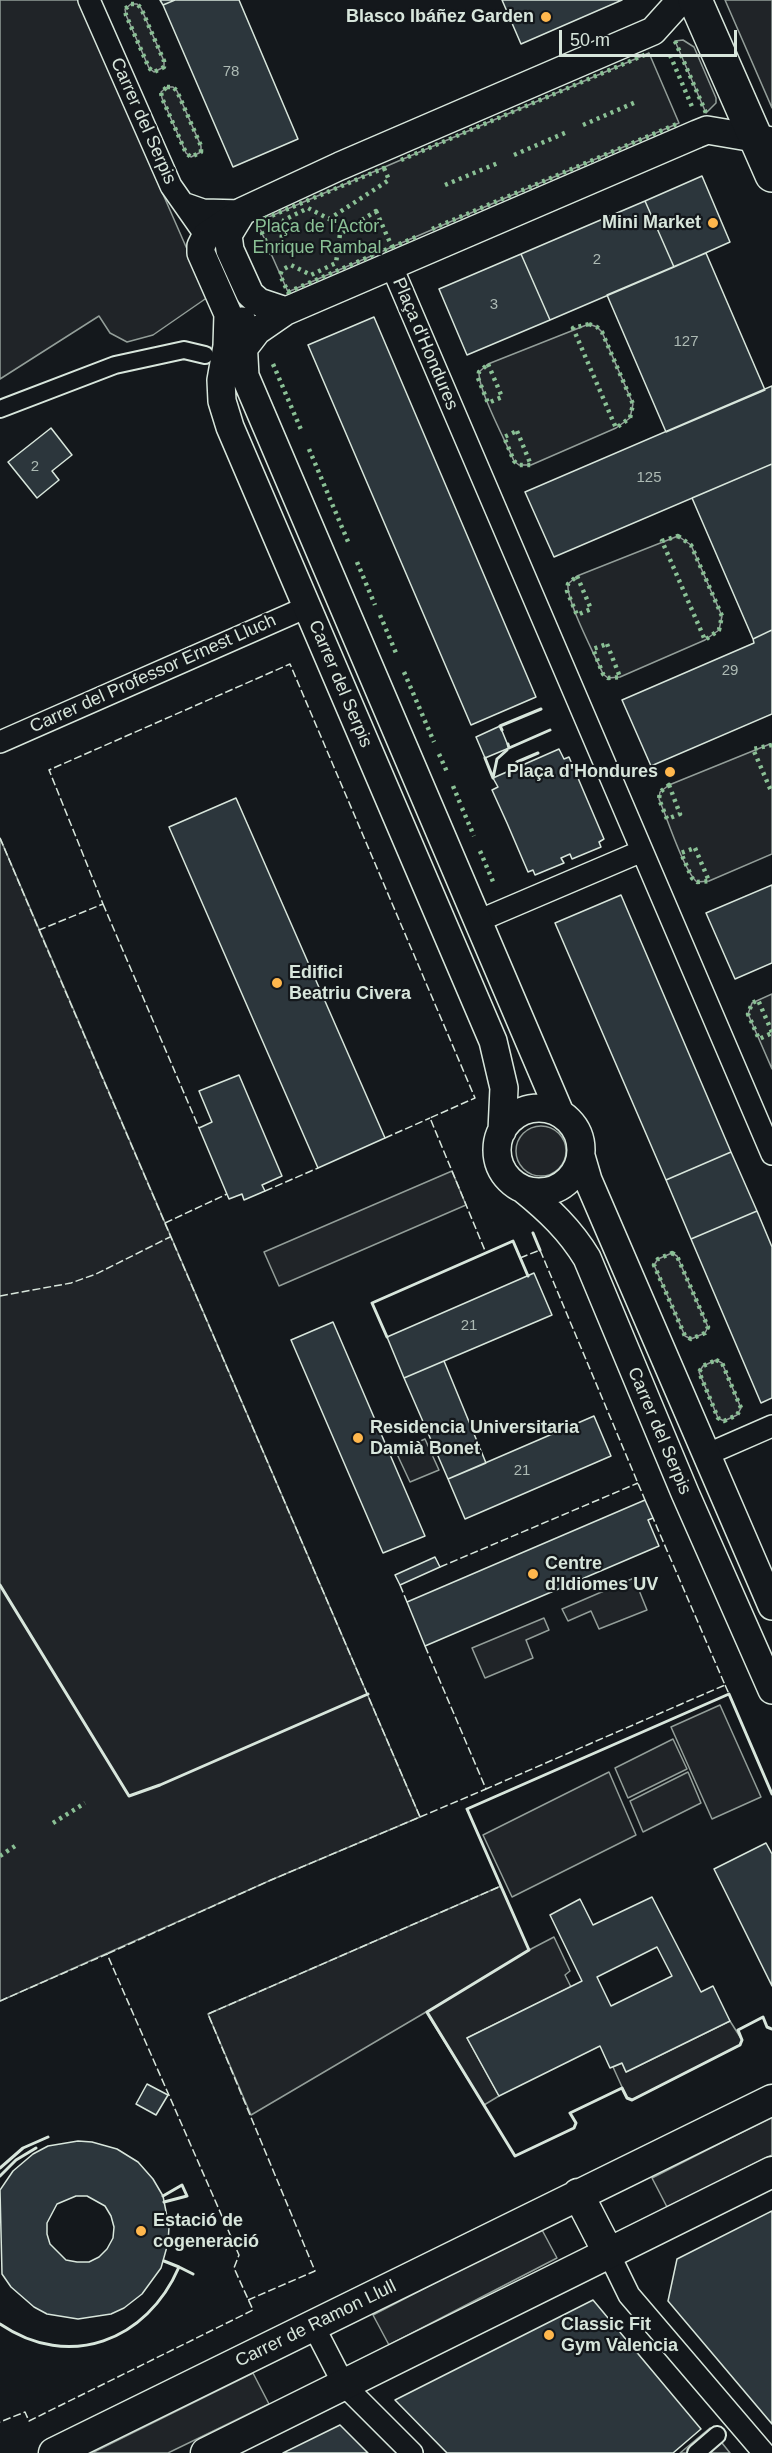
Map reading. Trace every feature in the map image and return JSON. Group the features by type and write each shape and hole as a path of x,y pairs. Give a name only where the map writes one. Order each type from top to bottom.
{"main road":[{"path":"695,0 764,140 772,175"},
{"name":"Carrer de Ramon Llull","path":"54,2453 772,2100"},
{"path":"206,2453 772,2172"},
{"path":"578,2194 608,2252"}],"street":[{"name":"Carrer del Serpis","path":"89,0 171,186 206,236 228,276 241,308 245,376 560,1113"},
{"path":"206,236 243,211 349,162 653,31 681,0"},
{"path":"244,348 257,331 286,311 707,130 764,140"},
{"path":"183,203 203,210 243,211"},
{"path":"243,211 228,235 230,250 250,294 259,302 286,311"},
{"name":"Carrer del Serpis","path":"206,236 201,246 201,253 225,306 229,326 220,380 222,401 230,427 493,1041 504,1088 502,1131"},
{"name":"Plaça d'Hondures","path":"392,267 772,1154"},
{"path":"0,409 115,365 184,350 205,355"},
{"name":"Carrer del Professor Ernest Lluch","path":"0,742 307,607"},
{"path":"478,921 642,851"},
{"path":"547,1109 560,1113 577,1131 581,1144 581,1156 577,1169 561,1187 538,1192 523,1190 511,1181 498,1158 498,1144 502,1131 510,1120 527,1110 547,1109"},
{"name":"Carrer del Serpis","path":"581,1156 588,1180 772,1606"},
{"name":"Carrer del Serpis","path":"523,1190 563,1223 587,1258 685,1493 772,1690"},
{"path":"708,1454 772,1426"},
{"path":"608,2252 629,2295 764,2453"},
{"path":"313,2325 344,2385 412,2453"},
{"path":"696,2453 717,2435"}],"green space":[{"path":"0,0 78,0 208,297 153,335 127,342 110,333 99,316 0,379"},
{"path":"725,0 772,0 772,108"},
{"path":"131,4 137,4 141,8 164,61 164,67 154,72 149,68 126,15 125,9"},
{"path":"683,40 694,47 716,98 716,103 706,113 675,41"},
{"name":"Plaça de l'Actor Enrique Rambal","path":"649,53 679,123 288,292 257,222"},
{"path":"167,87 173,87 177,91 201,146 201,152 191,157 186,153 162,98 161,92"},
{"path":"589,324 602,332 633,404 630,418 616,428 531,465 519,465 514,461 493,416 483,391 479,372 488,364"},
{"path":"678,536 691,545 722,616 719,630 705,640 620,677 608,678 603,674 582,628 572,603 568,584 577,576"},
{"path":"772,745 772,854 709,881 697,882 676,844 659,799 660,792 669,785"},
{"path":"0,838 420,1817 271,1880 0,2001"},
{"path":"772,994 772,1069 748,1014 752,1003"},
{"path":"541,1126 559,1133 566,1151 559,1169 541,1176 523,1169 516,1151 523,1133"},
{"path":"452,1171 466,1205 279,1286 264,1252"},
{"path":"672,1253 677,1256 708,1327 705,1333 691,1339 685,1336 654,1265 658,1259"},
{"path":"716,1360 722,1363 741,1408 737,1415 724,1421 718,1418 699,1372 703,1366"},
{"path":"425,1439 439,1470 410,1482 396,1452"},
{"path":"634,1578 647,1610 599,1629 591,1611 568,1621 562,1609"},
{"path":"544,1618 549,1630 526,1640 533,1658 485,1678 472,1648"},
{"path":"720,1705 761,1797 712,1819 671,1727"},
{"path":"673,1739 687,1769 628,1798 615,1768"},
{"path":"609,1772 636,1835 512,1897 483,1835"},
{"path":"688,1772 701,1803 643,1832 630,1801"},
{"path":"501,1886 529,1950 554,1937 570,1971 565,1975 571,1987 467,2038 499,2096 484,2105 426,2012 251,2115 208,2014"},
{"path":"730,2021 742,2040 740,2045 632,2100 627,2098 613,2067 622,2063 626,2072"},
{"path":"772,2117 772,2155 667,2207 652,2178"},
{"path":"541,2228 557,2258 389,2345 373,2315"},
{"path":"253,2373 269,2404 168,2453 92,2453"},
{"path":"710,2428 730,2453 680,2453"}],"building":[{"path":"160,0 175,0 163,5"},
{"path":"175,0 239,0 298,139 233,167 163,5"},
{"name":"Blasco Ibáñez Garden","path":"502,0 622,0 521,44"},
{"path":"702,176 730,242 674,267 645,201"},
{"path":"645,201 674,267 550,320 521,254"},
{"path":"706,253 765,390 666,432 607,295"},
{"path":"521,254 550,320 467,355 439,289"},
{"path":"374,317 536,697 471,725 308,345"},
{"path":"772,386 772,464 554,557 525,492"},
{"path":"51,428 72,455 52,471 59,480 37,498 8,462"},
{"path":"772,464 772,630 753,639 692,498"},
{"path":"772,630 772,714 651,766 622,700 754,643 753,639"},
{"path":"500,726 509,748 485,758 476,737"},
{"path":"559,749 564,759 569,757 604,839 599,842 601,847 572,859 570,854 561,858 564,863 535,875 533,870 528,872 492,790 498,787 493,778"},
{"name":"Edifici Beatriu Civera","path":"236,798 385,1138 318,1168 169,827"},
{"path":"772,885 772,963 735,979 706,913"},
{"path":"621,895 731,1152 666,1180 555,923"},
{"path":"239,1075 282,1176 262,1185 265,1191 244,1200 242,1194 229,1199 199,1128 212,1122 199,1091"},
{"path":"731,1152 757,1211 691,1239 666,1180"},
{"path":"757,1211 772,1247 772,1398 761,1403 691,1239"},
{"name":"Residencia Universitaria Damià Bonet","path":"534,1273 552,1315 404,1378 387,1337"},
{"name":"Residencia Universitaria Damià Bonet","path":"333,1322 425,1536 383,1553 291,1340"},
{"path":"444,1361 486,1463 448,1479 404,1378"},
{"name":"Residencia Universitaria Damià Bonet","path":"594,1416 611,1456 465,1519 448,1479"},
{"name":"Centre d'Idiomes UV","path":"645,1500 653,1518 648,1520 659,1546 425,1646 407,1602"},
{"path":"435,1557 440,1567 400,1585 395,1575"},
{"path":"766,1843 772,1854 772,1986 714,1869"},
{"path":"652,1897 701,1992 713,1986 730,2021 626,2072 622,2063 610,2068 600,2046 499,2096 467,2038 582,1981 550,1915 580,1899 593,1925","holes":["657,1947 672,1976 611,2006 597,1977"]},
{"path":"147,2084 168,2095 156,2115 136,2104"},
{"name":"Estació de cogeneració","path":"78,2141 92,2142 117,2149 138,2162 153,2179 163,2196 169,2227 168,2243 161,2268 142,2294 124,2308 111,2314 78,2319 47,2314 34,2307 11,2287 2,2274 0,2190 13,2171 33,2154 48,2146","holes":["76,2196 87,2196 105,2206 114,2227 113,2238 107,2249 99,2257 89,2262 66,2260 50,2244 47,2223 57,2204"]},
{"path":"772,2211 772,2424 668,2301 677,2259"},
{"path":"593,2300 701,2429 673,2453 447,2453 395,2400"},
{"path":"340,2425 368,2453 283,2453"}],"hedge":[{"path":"131,4 137,4 141,8 164,61 164,67 154,72 149,68 126,15 125,9 131,4"},
{"path":"675,41 706,113"},
{"path":"401,160 649,53"},
{"path":"670,55 693,109"},
{"path":"167,87 173,87 177,91 201,146 201,152 191,157 186,153 162,98 161,92 167,87"},
{"path":"583,125 636,102"},
{"path":"432,229 679,123"},
{"path":"514,155 567,132"},
{"path":"445,185 498,163"},
{"path":"384,168 389,180 329,219 308,208 284,220 280,249 271,253 257,222 384,168"},
{"path":"376,211 392,247 288,292 280,275 282,270 291,265 311,275 336,263 340,234 376,211"},
{"path":"392,247 416,237"},
{"path":"589,324 602,332 633,404 630,418 616,428 573,328 589,324"},
{"path":"273,364 302,432"},
{"path":"488,364 502,397 488,403 478,378 479,372 488,364"},
{"path":"517,431 531,465 519,465 514,461 504,437 517,431"},
{"path":"309,449 349,544"},
{"path":"678,536 691,545 722,616 719,630 705,640 662,541 678,536"},
{"path":"357,562 375,605"},
{"path":"577,576 591,609 577,615 567,591 568,584 577,576"},
{"path":"380,615 396,653"},
{"path":"607,644 620,677 608,678 603,674 593,649 607,644"},
{"path":"404,672 434,742"},
{"path":"772,745 753,749 772,793"},
{"path":"439,754 447,772"},
{"path":"669,785 680,814 667,819 659,799 660,792 669,785"},
{"path":"453,786 460,803"},
{"path":"462,808 474,836"},
{"path":"695,848 709,881 697,882 692,878 681,853 695,848"},
{"path":"480,851 494,884"},
{"path":"772,1032 758,1000 752,1003 748,1014 759,1039 772,1033"},
{"path":"672,1253 677,1256 708,1327 705,1333 691,1339 685,1336 654,1265 658,1259 672,1253"},
{"path":"716,1360 722,1363 741,1408 737,1415 724,1421 718,1418 699,1372 703,1366 716,1360"},
{"path":"53,1823 85,1803"},
{"path":"0,1856 15,1846"}],"fence":[{"path":"0,838 39,930 103,904 49,770 290,664 475,1098 430,1118 486,1253"},
{"path":"103,904 199,1128"},
{"path":"39,930 420,1817 271,1880 107,1954"},
{"path":"385,1138 430,1118"},
{"path":"265,1191 318,1168"},
{"path":"165,1223 227,1194"},
{"path":"0,1296 71,1283 96,1274 170,1237"},
{"path":"520,1258 540,1250 645,1500"},
{"path":"440,1567 638,1483"},
{"path":"425,1646 486,1789 725,1685 653,1518"},
{"path":"400,1585 407,1602"},
{"path":"725,1685 729,1694"},
{"path":"420,1817 486,1789"},
{"path":"248,2300 315,2271 208,2014 501,1886"},
{"path":"0,2001 107,1954 239,2255 234,2268 253,2310 29,2421 25,2412 0,2422"}],"wall":[{"path":"502,730 500,726 541,709"},
{"path":"508,744 509,748 550,730"},
{"path":"485,758 493,778 497,759 507,750"},
{"path":"510,770 517,762 538,753"},
{"path":"533,1233 540,1250"},
{"path":"387,1337 372,1303 513,1241 528,1276"},
{"path":"0,1585 129,1796 160,1785 368,1694"},
{"path":"772,1794 729,1694 467,1809 529,1950 427,2012 515,2156 574,2128 576,2123 570,2113 622,2088 627,2098 632,2100 740,2045 742,2040 738,2030 763,2017 767,2027 772,2029"},
{"path":"0,2168 23,2148 48,2137"},
{"path":"0,2176 16,2160 36,2148"},
{"path":"163,2196 182,2185 187,2196 164,2202"},
{"path":"164,2261 179,2267"},
{"path":"0,2324 26,2338 53,2345 79,2346 103,2341 126,2330 147,2314 165,2293 179,2267 193,2274"}],"place":[{"name":"Blasco Ibáñez Garden","path":"546,17"},
{"name":"Mini Market","path":"713,223"},
{"name":"Plaça d'Hondures","path":"670,772"},
{"name":"Edifici Beatriu Civera","path":"277,983"},
{"name":"Residencia Universitaria Damià Bonet","path":"358,1438"},
{"name":"Centre d'Idiomes UV","path":"533,1574"},
{"name":"Estació de cogeneració","path":"141,2231"},
{"name":"Classic Fit Gym Valencia","path":"549,2335"}]}
